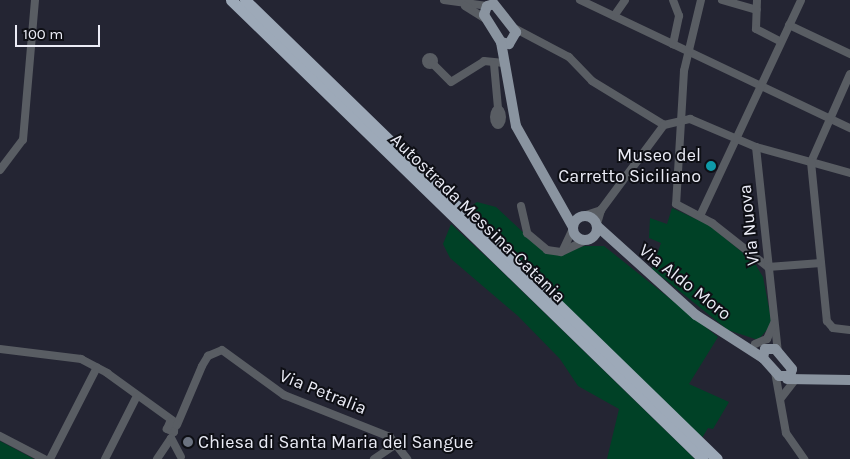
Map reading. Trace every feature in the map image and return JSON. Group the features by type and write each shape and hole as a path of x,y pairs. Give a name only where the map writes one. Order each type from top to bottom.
{"highway":[{"name":"Autostrada Messina-Catania","path":"231,0 703,459"},
{"name":"Autostrada Messina-Catania","path":"245,0 717,459"}],"main road":[{"path":"502,0 503,11"},
{"path":"508,79 514,42 514,27 503,11 491,3 486,19 501,42 499,63 508,79 521,138 560,198 578,237 623,254"},
{"path":"501,42 514,42"},
{"path":"560,198 597,225 623,254"},
{"path":"573,228 585,215"},
{"path":"588,240 597,225"},
{"name":"Via Aldo Moro","path":"623,254 727,334"},
{"path":"727,334 765,349 775,372 790,381 819,377 850,380"},
{"path":"727,334 778,353 790,366 819,377"},
{"path":"790,366 790,381"}],"street":[{"path":"0,170 22,140 35,0"},
{"path":"580,0 850,128"},
{"path":"614,16 625,0"},
{"path":"674,0 680,16 674,44"},
{"path":"701,0 688,51 676,204 700,216 768,267 821,263"},
{"path":"722,0 757,10"},
{"path":"757,0 756,29 781,42"},
{"path":"700,216 801,0"},
{"path":"447,1 491,3"},
{"path":"447,1 486,19"},
{"path":"789,25 850,54"},
{"path":"514,27 569,57 592,81 664,125"},
{"path":"514,42 528,36"},
{"path":"433,64 451,82 484,61 499,63 498,108"},
{"path":"850,74 811,162 829,326 850,330"},
{"path":"597,225 601,210 664,125 684,119 756,147 850,173"},
{"name":"Via Nuova","path":"756,147 778,353"},
{"path":"521,206 527,233 547,250 562,252 588,240"},
{"path":"585,215 601,210"},
{"path":"562,252 573,228"},
{"path":"765,349 774,321"},
{"path":"0,350 57,353 97,367 137,396 172,426 181,458"},
{"name":"Via Petralia","path":"172,426 208,356 222,350 284,395 385,433 399,444"},
{"path":"50,459 97,367"},
{"path":"775,372 786,433 804,459"},
{"path":"781,398 790,381"},
{"path":"105,459 137,396"},
{"path":"157,459 172,426"},
{"path":"0,436 44,459"},
{"path":"162,450 173,438 181,458"},
{"path":"374,459 399,444 407,459"}],"green space":[{"path":"477,202 496,207 539,247 560,255 584,246 604,246 718,337 689,384 729,402 713,429 708,428 702,438 467,209"},
{"path":"672,208 709,225 754,262 763,277 772,324 758,340 728,330 652,269 661,243 649,238 650,218 667,224"},
{"path":"451,224 695,459 607,459 619,409 578,386 560,359 518,316 450,258 443,244"},
{"path":"0,441 34,459 0,459"}],"place":[{"name":"Museo del Carretto Siciliano","path":"711,166"},
{"name":"Chiesa di Santa Maria del Sangue","path":"188,442"}]}
